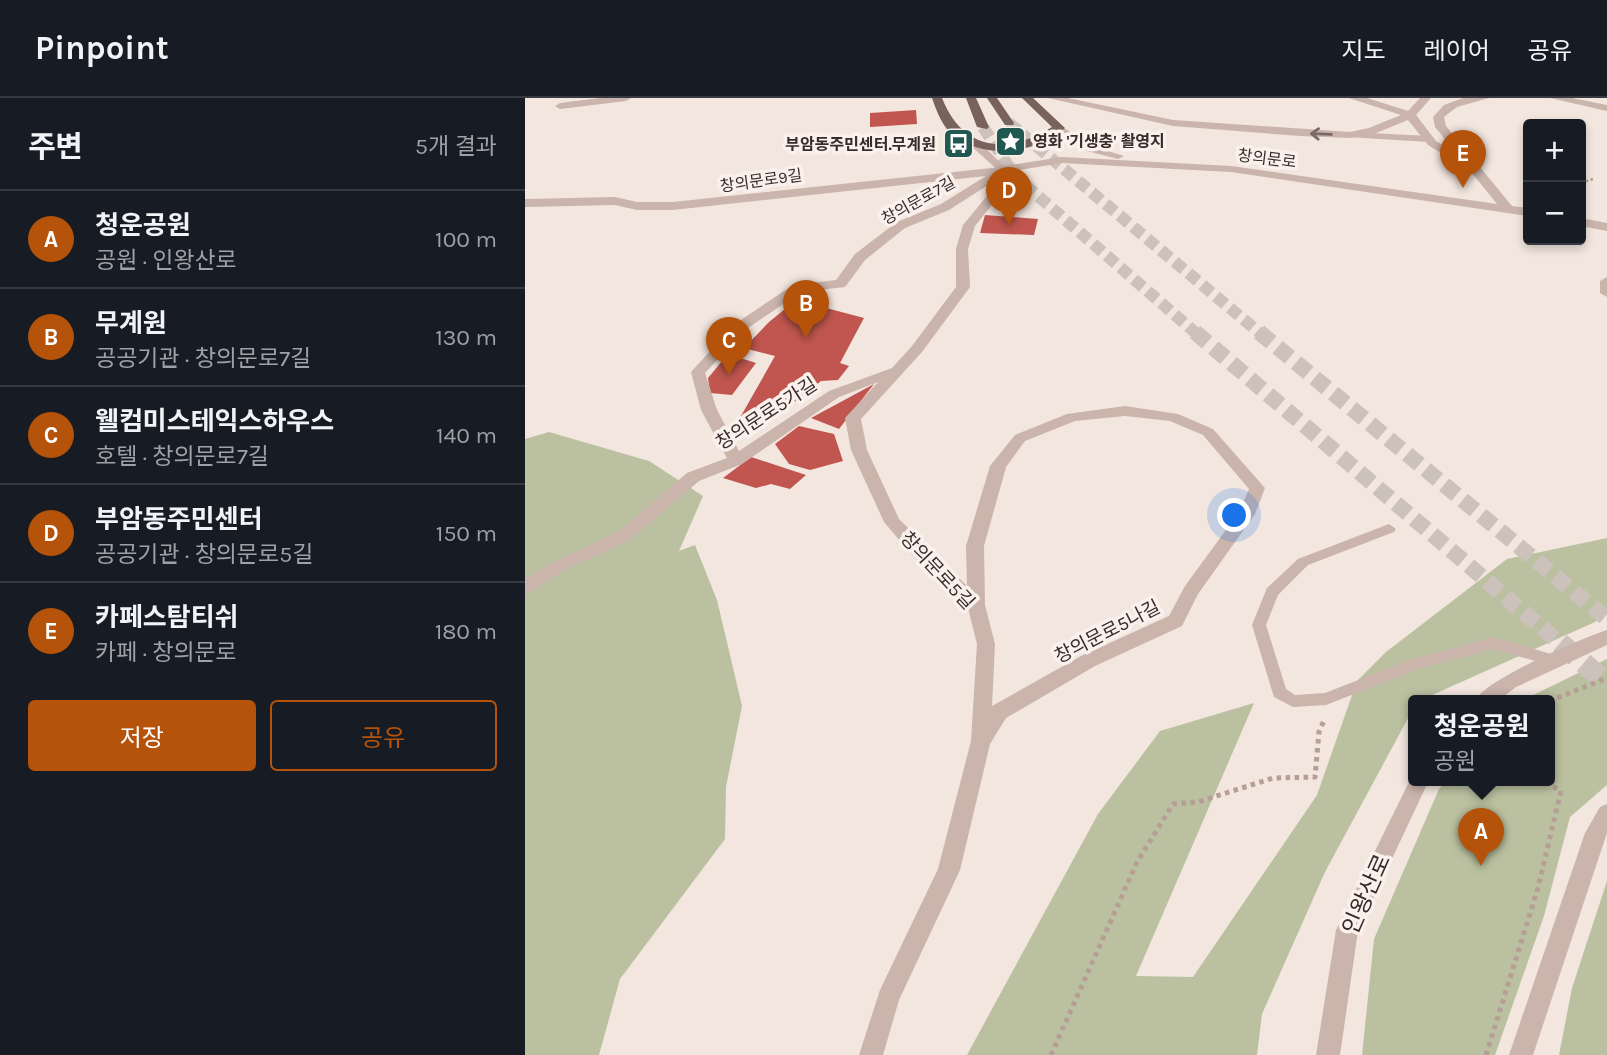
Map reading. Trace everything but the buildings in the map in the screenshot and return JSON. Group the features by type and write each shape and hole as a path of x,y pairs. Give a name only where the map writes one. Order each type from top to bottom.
{"main road":[{"path":"937,98 945,123 976,145 997,149 1031,144 1059,128 1027,98"},
{"path":"971,98 983,127"},
{"path":"992,98 1009,123"}],"street":[{"path":"560,106 626,98"},
{"path":"1053,98 1174,123 1228,130 1350,135 1372,131 1410,115 1426,98"},
{"path":"1354,98 1410,115 1429,139 1474,169"},
{"path":"1484,98 1445,107 1439,117 1441,127 1508,208"},
{"path":"1555,98 1607,108"},
{"path":"1059,128 1091,149 1158,166"},
{"path":"976,145 1001,170"},
{"name":"창의문로","path":"1001,170 1062,160 1231,169 1523,211"},
{"name":"창의문로9길","path":"525,203 615,201 637,206 673,206 1001,170"},
{"name":"창의문로5길","path":"871,1055 888,998 949,870 981,741 986,644 975,605 918,551 892,522 859,450 853,418 917,349 963,287 962,249 969,225 1002,185 1001,170"},
{"name":"창의문로7길","path":"736,460 709,410 698,372 740,327 786,296 798,288 840,284 860,257 901,225 945,207 981,186 1001,170"},
{"path":"1586,223 1607,227"},
{"path":"1607,281 1607,293"},
{"name":"창의문로5가길","path":"525,589 559,566 624,536 693,477 736,460 834,394 894,371"},
{"name":"창의문로5나길","path":"975,605 975,545 998,467 1020,438 1072,417 1125,411 1173,417 1207,432 1257,488 1247,514 1191,591 1176,621 1088,661 999,712 981,741"},
{"path":"1492,695 1509,682 1607,637"},
{"name":"인왕산로","path":"1328,1055 1347,930 1416,786"},
{"path":"1521,1055 1596,833 1607,813"}],"lane":[{"path":"1350,135 1429,139"},
{"path":"1389,529 1303,562 1272,592 1259,625 1279,693 1293,701 1326,699 1415,664 1493,643 1556,661"}],"path":[{"path":"1584,182 1593,179"},
{"path":"1555,699 1607,678"},
{"path":"1051,1055 1137,862 1174,804 1198,802 1273,778 1315,777 1319,732 1324,719 1334,712"},
{"path":"1486,1055 1538,888 1561,791 1552,786"}],"green space":[{"path":"549,432 649,461 703,496 679,551 695,545 717,600 742,706 726,787 725,839 620,979 599,1055 525,1055 525,439"},
{"path":"1607,538 1607,613 1595,622 1432,695 1408,695 1408,718 1325,872 1262,1014 1257,1055 967,1055 1098,814 1160,731 1254,703 1136,976 1193,977 1317,795 1357,681 1386,652 1507,559"},
{"path":"1607,659 1607,785 1570,817 1544,916 1495,1055 1362,1055 1374,939 1439,789 1442,786 1555,786 1555,695 1533,695"},
{"path":"1607,881 1607,1055 1559,1055 1572,988"}],"tunnel":[{"path":"1009,123 1261,334"},
{"path":"983,127 1015,176 1197,334"},
{"path":"1195,332 1562,645"},
{"path":"1259,332 1607,619"},
{"path":"1560,643 1607,683"}],"place":[{"name":"영화 '기생충' 촬영지","path":"1010,141"},
{"name":"부암동주민센터.무계원","path":"959,144"},
{"name":"카페스탐티쉬","path":"1463,188"},
{"name":"부암동주민센터","path":"1009,225"},
{"name":"무계원","path":"806,338"},
{"name":"웰컴미스테익스하우스","path":"729,375"},
{"name":"청운공원","path":"1481,866"}]}
